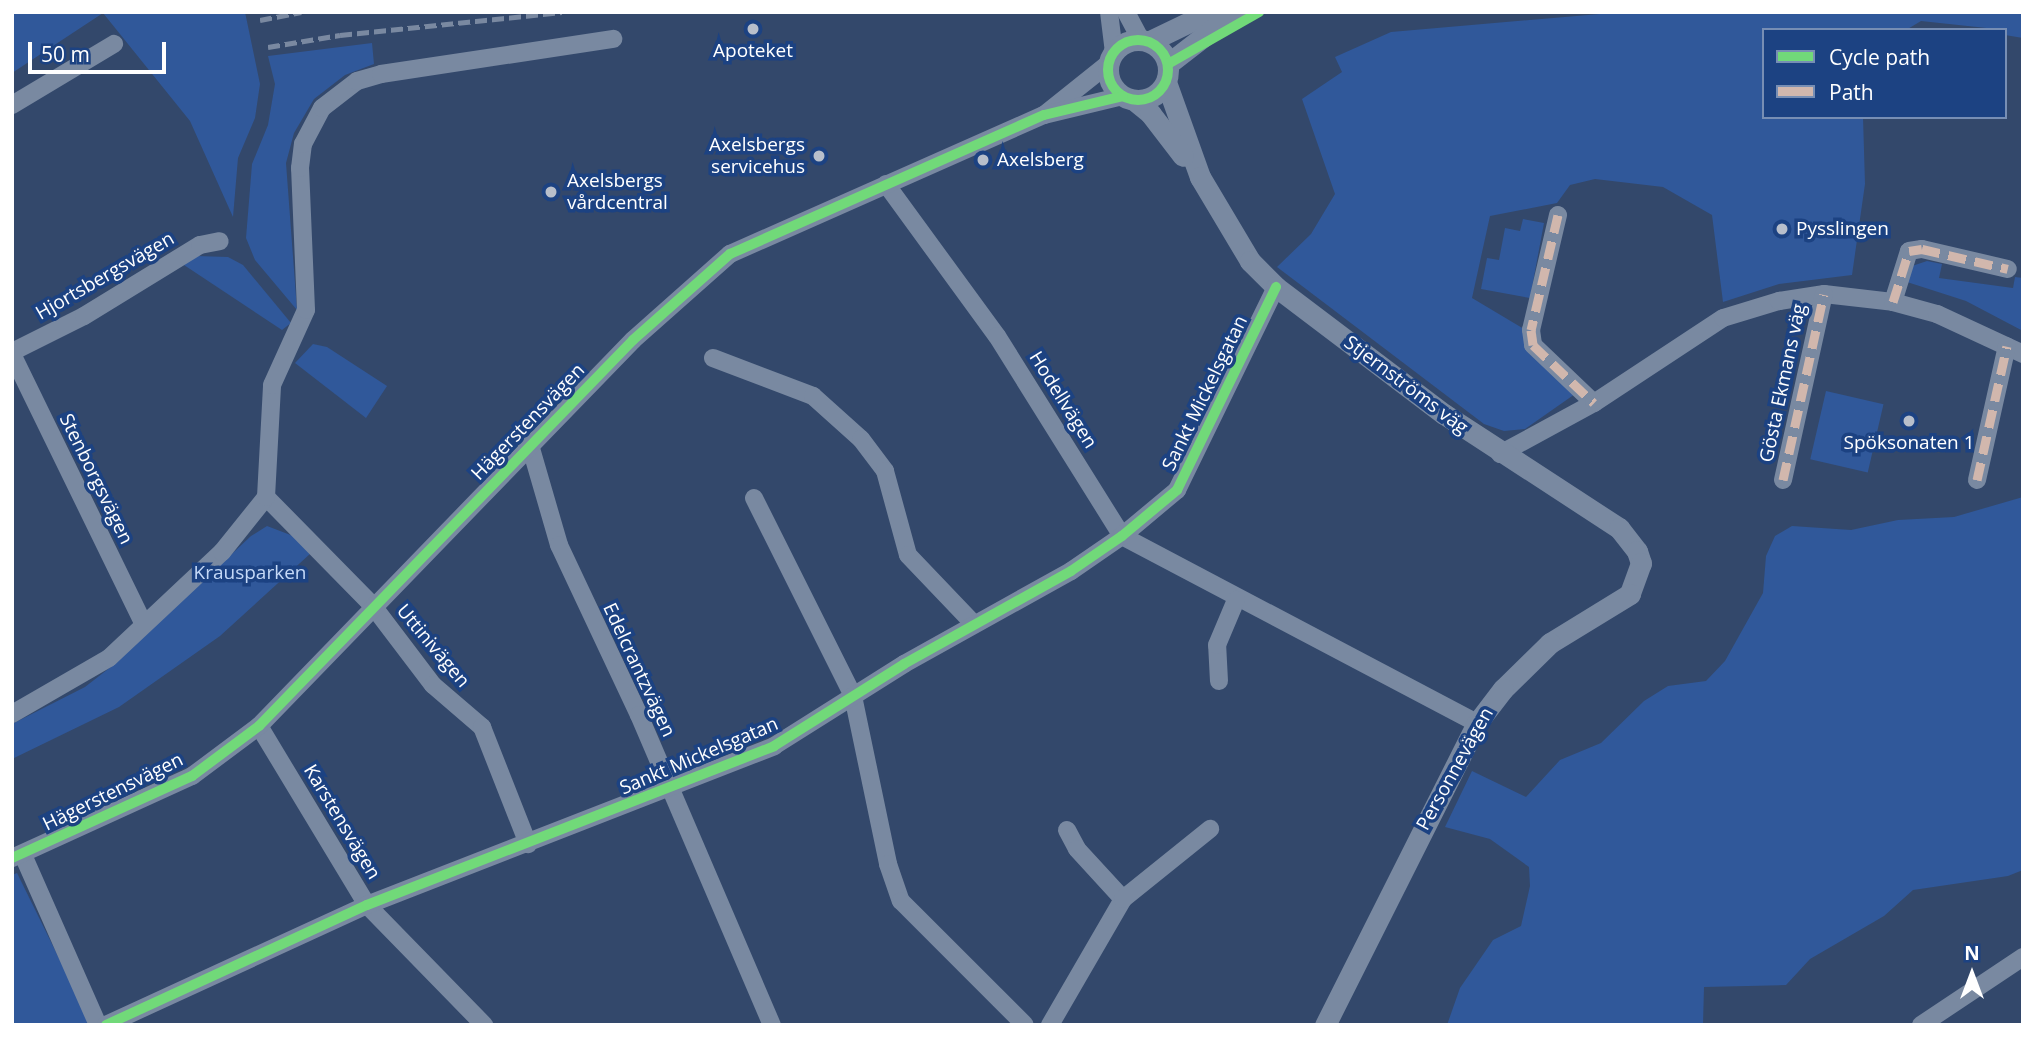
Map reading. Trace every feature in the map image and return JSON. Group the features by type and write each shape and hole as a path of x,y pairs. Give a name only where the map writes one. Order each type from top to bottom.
{"street":[{"path":"1109,12 1110,80 1128,98 1154,96 1167,73 1235,12"},
{"path":"1126,12 1145,40 1163,51 1167,73"},
{"path":"1111,57 1125,41 1145,40 1210,12"},
{"path":"12,714 99,666 222,552 266,497 272,385 306,310 300,168 303,145 322,108 357,81 381,74 613,39"},
{"path":"12,105 114,44"},
{"name":"Hägerstensvägen","path":"1044,115 1111,57"},
{"name":"Stjernströms väg","path":"1167,73 1200,177"},
{"name":"Hägerstensvägen","path":"18,857 192,776 259,726 633,340 730,254 1044,115 1128,98"},
{"name":"Stjernströms väg","path":"1128,98 1150,113 1200,177 1235,242 1276,287 1500,454 1619,528 1641,563"},
{"name":"Hodellvägen","path":"886,184 998,336 1122,536 1236,600 1477,723"},
{"path":"1558,215 1531,330 1533,345 1594,403"},
{"name":"Hjortsbergsvägen","path":"12,353 84,316 200,244 220,241"},
{"path":"1893,302 1909,251 1922,250 2008,269"},
{"name":"Sankt Mickelsgatan","path":"106,1025 367,905 670,789 774,746 974,624 1071,572 1122,536 1177,490 1276,287"},
{"name":"Gösta Ekmans väg","path":"1783,480 1824,294"},
{"name":"Gösta Ekmans väg","path":"1500,454 1594,403 1723,318 1824,294 1893,302 1937,314 2015,350"},
{"path":"1977,480 2015,350"},
{"name":"Stenborgsvägen","path":"12,353 143,623"},
{"path":"712,358 813,396 861,439 885,471 908,555 974,624"},
{"name":"Edelcrantzvägen","path":"530,445 559,545 670,789 772,1025"},
{"name":"Uttinivägen","path":"266,497 373,606 433,685 489,737 527,844"},
{"path":"754,498 853,696 888,864 901,901 1024,1025"},
{"name":"Personnevägen","path":"1325,1025 1477,723 1503,689 1550,643 1630,594 1641,563"},
{"path":"1219,681 1217,645 1236,600"},
{"name":"Karstensvägen","path":"259,726 367,905 484,1025"},
{"path":"1050,1025 1123,899 1210,829"},
{"path":"1067,830 1077,849 1123,899"},
{"path":"18,857 98,1025"},
{"path":"1921,1025 2023,957"}],"green space":[{"path":"12,12 245,12 260,84 255,118 238,158 233,217 190,121 103,13 12,73"},
{"path":"1623,12 2023,12 2023,38 2007,35 2007,28 1921,21 1909,28 1762,28 1762,119 1863,119 1865,184 1852,275 1779,284 1723,302 1712,215 1663,187 1595,179 1570,185 1557,203 1490,216 1472,298 1524,329 1575,394 1525,429 1504,431 1484,424 1277,267 1311,234 1335,194 1302,99 1342,72 1335,57 1391,32"},
{"path":"372,43 374,64 345,75 314,99 294,133 286,163 297,310 255,260 246,238 252,164 268,125 275,84 268,56"},
{"path":"1523,219 1544,223 1530,298 1481,289 1487,258 1499,260 1505,228 1520,231"},
{"path":"196,256 228,257 243,265 291,323 282,330 184,265"},
{"path":"1927,261 1942,264 1939,278 2013,288 2015,277 2023,278 2023,331 1966,301 1907,282 1912,266"},
{"path":"313,344 327,347 387,386 366,418 295,363"},
{"path":"1826,391 1883,404 1868,472 1810,459"},
{"path":"2023,497 2023,870 2008,876 1913,890 1884,916 1810,959 1786,985 1704,987 1703,1025 1447,1025 1460,988 1493,940 1521,926 1530,886 1529,867 1490,839 1445,827 1472,771 1526,797 1560,760 1601,743 1644,701 1668,686 1706,681 1725,661 1763,593 1766,556 1775,536 1792,526 1851,530 1898,520 1954,517"},
{"name":"Krausparken","path":"267,526 301,539 311,553 220,636 119,707 12,759 12,724 85,687 112,666 251,536"},
{"path":"17,873 90,1021 83,1025 12,1025 12,875"}],"railway":[{"path":"260,20 301,12"},
{"path":"268,47 340,35 562,12"}],"marked path":[{"path":"1558,215 1531,330 1533,345 1594,403"},
{"path":"1893,302 1909,251 1922,249 2008,269"},
{"path":"1783,480 1824,294"},
{"path":"1977,480 2007,346"}],"cycle path":[{"path":"1168,64 1259,12"},
{"path":"1132,40 1144,40 1163,53 1168,70 1166,82 1155,95 1144,100 1132,100 1113,87 1108,76 1108,64 1121,45 1132,40"},
{"path":"12,858 192,776 259,726 633,340 730,254 1044,115 1123,96"},
{"path":"106,1025 367,905 774,746 904,664 1071,571 1122,536 1177,490 1276,287"}],"place":[{"name":"Apoteket","path":"753,29"},
{"name":"Axelsbergs servicehus","path":"819,156"},
{"name":"Axelsberg","path":"983,160"},
{"name":"Axelsbergs vårdcentral","path":"551,192"},
{"name":"Pysslingen","path":"1782,229"},
{"name":"Spöksonaten 1","path":"1909,421"}]}
